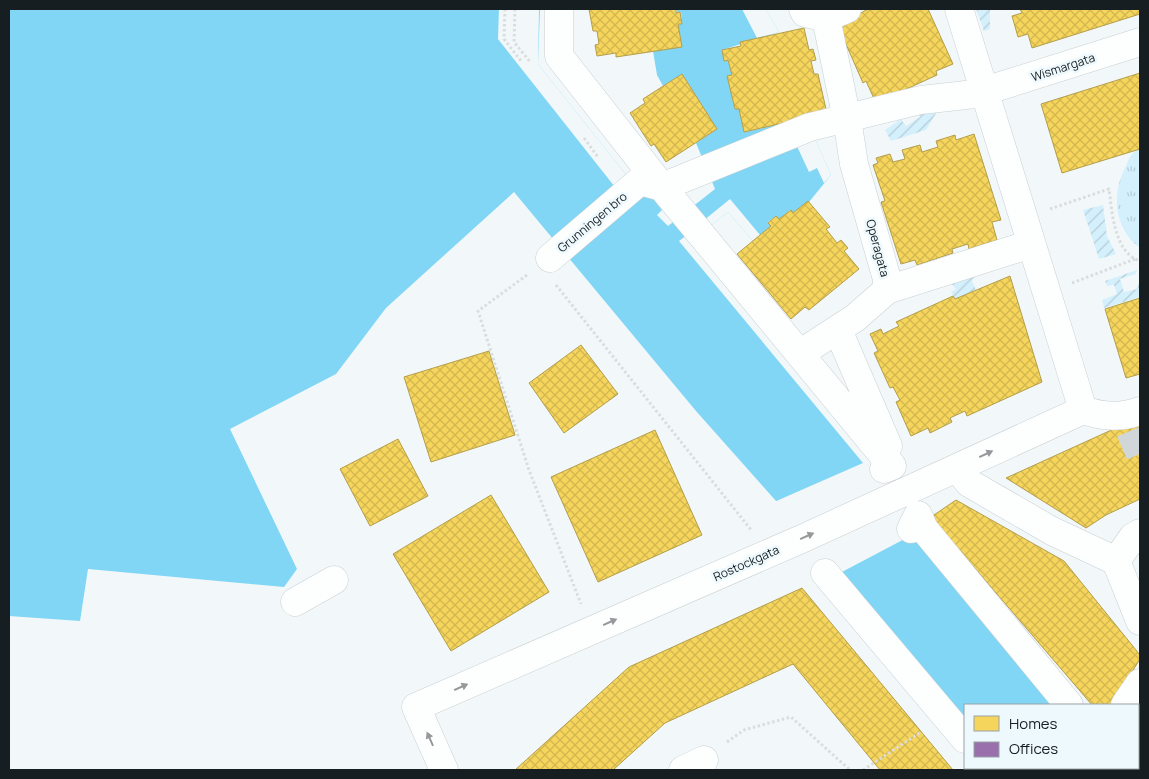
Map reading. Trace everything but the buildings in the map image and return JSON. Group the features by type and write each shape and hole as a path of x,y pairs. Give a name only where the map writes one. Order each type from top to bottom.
{"street":[{"path":"559,9 560,56 587,109 662,187 801,353 895,473 838,330"},
{"path":"959,9 1084,410 1134,419"},
{"name":"Operagata","path":"826,12 854,164 887,279 887,290 1031,244"},
{"name":"Wismargata","path":"985,91 1140,42"},
{"path":"662,187 810,127 921,100 985,91"},
{"name":"Grunningen bro","path":"547,260 640,181 662,187"},
{"path":"801,353 838,330 887,290"},
{"name":"Rostockgata","path":"444,770 416,707 770,553 1084,410"},
{"path":"957,468 968,483 1052,531 1116,562 1140,621"},
{"path":"911,529 918,515 924,529 1068,704"},
{"path":"1116,562 1133,536 1140,533"},
{"path":"825,573 964,739"},
{"path":"295,602 334,580"},
{"path":"1127,704 1140,683"}],"path":[{"path":"505,9 504,39 521,61"},
{"path":"1024,218 1109,189 1116,230 1124,247 1135,259 1140,261"},
{"path":"1047,294 1135,259"},
{"path":"592,630 529,470 478,311 547,260 770,553"},
{"path":"863,770 946,716"},
{"path":"694,765 744,730 791,717 850,770"}],"green space":[{"path":"976,9 990,9 990,29 984,31"},
{"path":"916,111 937,112 926,130 891,141 885,130 901,119 906,126 920,117"},
{"path":"1140,148 1140,248 1131,240 1120,221 1117,199 1121,176 1128,160"},
{"path":"1103,205 1107,236 1116,254 1099,259 1083,210"},
{"path":"1137,270 1136,274 1120,279 1124,292 1137,289 1140,278 1140,297 1104,308 1102,300 1117,294 1114,285 1107,286 1105,281"},
{"path":"976,275 972,281 976,290 955,299 951,292 956,289 945,276"}],"water":[{"path":"9,9 540,9 538,64 639,191 644,187 662,210 657,215 668,226 715,189 696,143 717,129 682,74 663,86 657,75 653,51 682,23 681,12 677,12 676,9 766,9 779,32 722,50 724,60 728,60 732,75 728,76 735,109 739,109 745,132 806,118 831,175 809,202 793,213 790,210 779,219 776,216 768,222 771,226 753,241 728,212 709,227 878,456 914,534 1055,704 964,704 964,722 840,573 696,411 514,192 386,308 336,374 230,429 297,569 284,587 88,569 80,621 9,616"}],"pier":[{"path":"499,9 539,9 538,64 639,191 626,201 498,39"},
{"path":"742,9 766,9 779,32 757,38"},
{"path":"806,118 831,175 824,183 817,168 809,172 795,142 778,124"},
{"path":"730,199 760,235 753,241 728,212 709,227 703,221"},
{"path":"687,235 890,480 914,534 840,573 774,502 863,463 679,241"}],"tunnel":[{"path":"1130,431 1140,454"}]}
